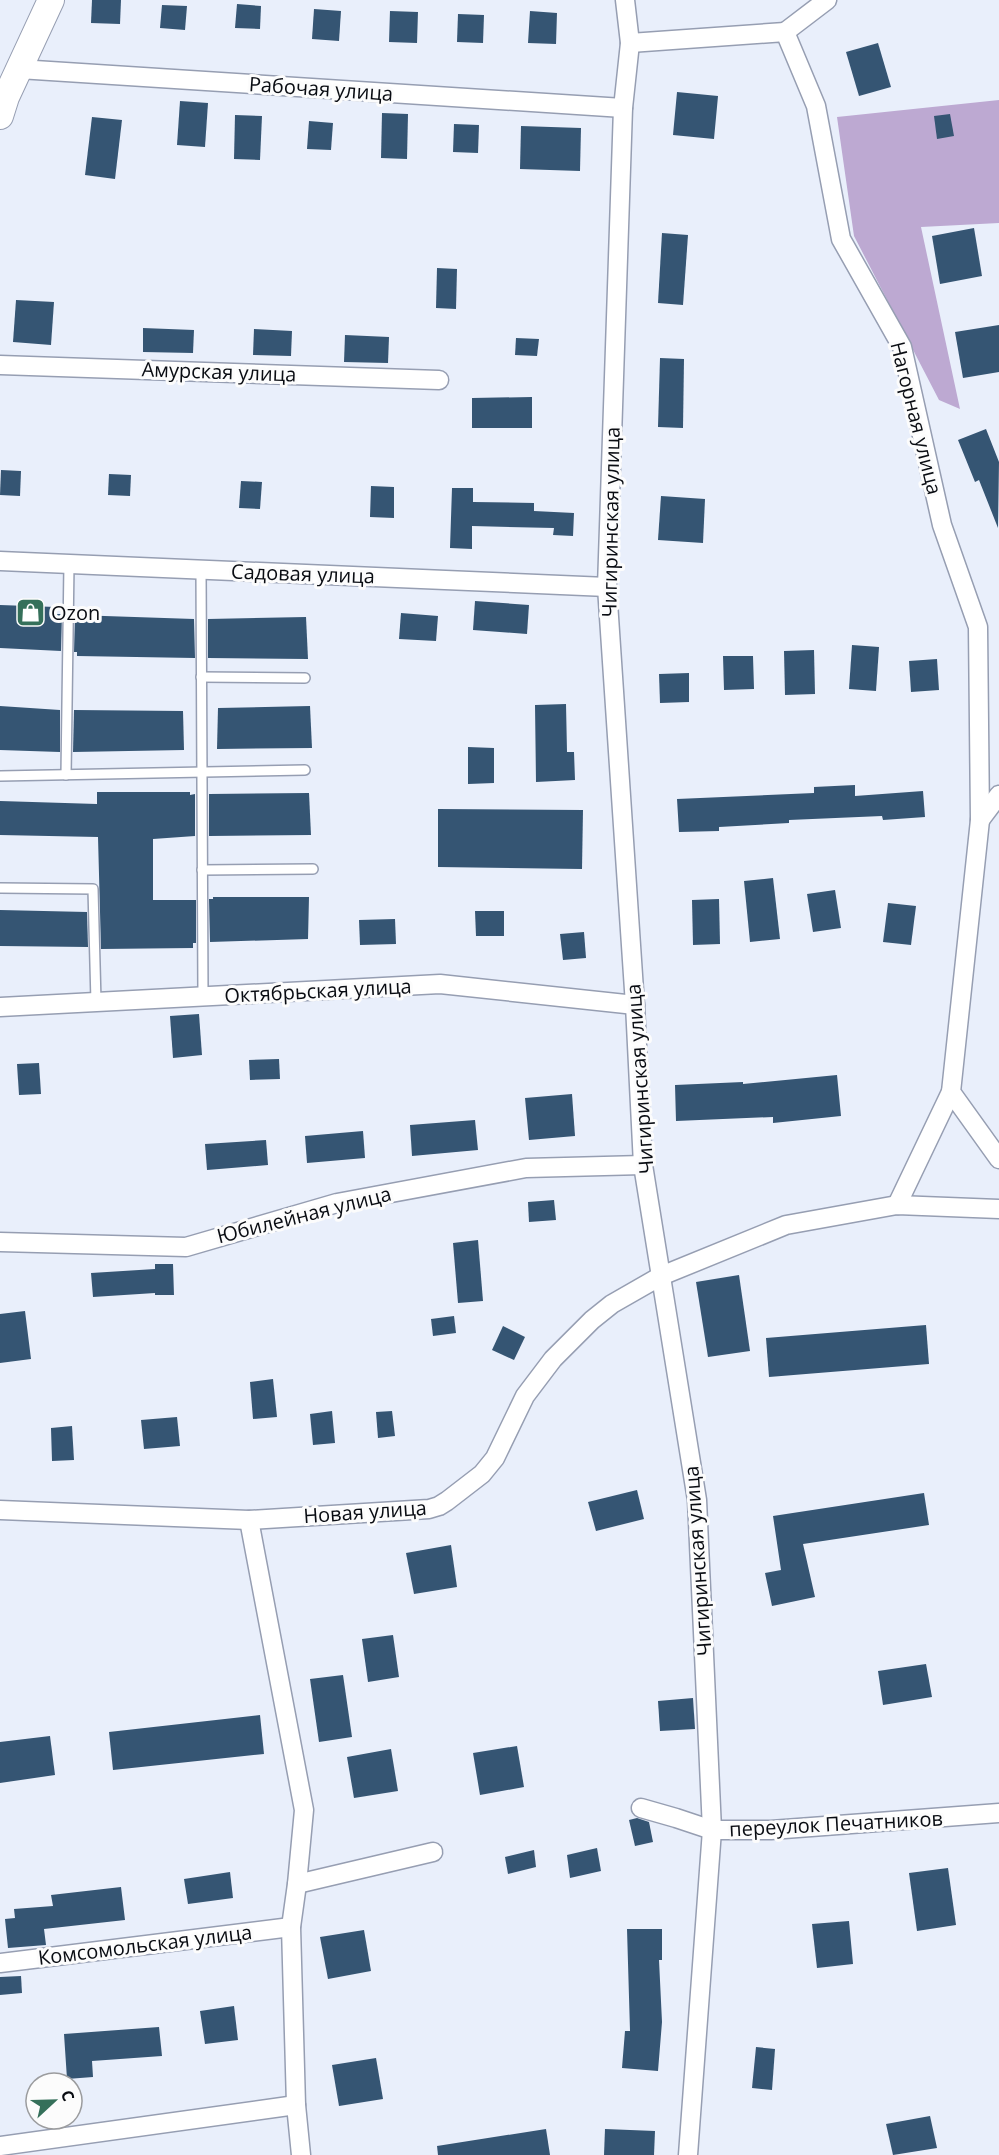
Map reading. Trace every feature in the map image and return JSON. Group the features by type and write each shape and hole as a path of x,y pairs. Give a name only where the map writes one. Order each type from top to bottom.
{"street":[{"path":"2,103 51,0"},
{"name":"Чигиринская улица","path":"625,0 630,43 623,108 607,587 644,1165 697,1500 712,1830 688,2155"},
{"path":"630,43 785,32 827,0"},
{"name":"Нагорная улица","path":"785,32 816,106 841,239 902,347 942,525 978,627 980,820 951,1092 897,1205"},
{"name":"Рабочая улица","path":"19,69 623,108"},
{"name":"Амурская улица","path":"0,365 439,380"},
{"name":"Садовая улица","path":"0,561 607,587"},
{"path":"980,820 999,795"},
{"name":"Октябрьская улица","path":"0,1007 440,984 635,1005"},
{"path":"951,1092 999,1159"},
{"name":"Юбилейная улица","path":"0,1242 186,1247 337,1203 526,1168 644,1165"},
{"name":"Новая улица","path":"0,1510 249,1520 429,1509 439,1506 482,1474 495,1458 525,1396 553,1359 592,1320 612,1304 661,1276 786,1225 897,1205 999,1209"},
{"path":"249,1520 304,1810 291,1927 296,2105 302,2155"},
{"name":"переулок Печатников","path":"641,1808 712,1830 771,1830 999,1813"},
{"path":"297,1884 433,1852"},
{"name":"Комсомольская улица","path":"0,1963 291,1927"},
{"path":"0,2146 296,2105"}],"lane":[{"path":"66,775 69,564"},
{"path":"201,569 203,996"},
{"path":"201,677 305,678"},
{"path":"0,776 304,770"},
{"path":"202,870 313,869"},
{"path":"0,888 93,889 96,1002"}],"shaded area":[{"path":"999,100 999,223 921,227 960,409 939,400 854,236 837,117"}],"building":[{"path":"92,0 121,0 120,24 91,23"},
{"path":"237,4 261,6 260,29 235,28"},
{"path":"162,5 187,6 185,30 160,28"},
{"path":"314,9 341,11 339,41 312,39"},
{"path":"390,11 418,12 417,43 389,42"},
{"path":"530,11 557,13 556,44 528,43"},
{"path":"458,14 484,15 483,43 457,42"},
{"path":"878,43 891,87 859,96 846,52"},
{"path":"677,92 718,96 714,139 673,135"},
{"path":"180,101 208,103 205,147 177,145"},
{"path":"382,113 408,114 407,159 381,158"},
{"path":"950,114 954,136 937,139 934,116"},
{"path":"235,115 262,116 260,160 234,159"},
{"path":"92,117 122,120 115,179 85,175"},
{"path":"309,121 333,123 331,150 307,149"},
{"path":"454,124 479,125 478,153 453,152"},
{"path":"521,126 581,128 580,171 520,169"},
{"path":"974,228 982,276 940,284 932,236"},
{"path":"662,233 688,235 683,305 658,303"},
{"path":"437,268 457,269 456,309 436,308"},
{"path":"16,300 54,302 51,345 13,342"},
{"path":"999,325 999,372 963,378 955,332"},
{"path":"143,328 194,330 193,353 143,352"},
{"path":"254,329 292,331 291,356 253,355"},
{"path":"345,335 389,337 388,363 344,362"},
{"path":"516,338 539,339 537,356 515,355"},
{"path":"660,358 684,359 683,428 658,427"},
{"path":"532,397 532,428 472,428 472,398"},
{"path":"986,429 999,462 998,528 979,480 975,482 958,440"},
{"path":"1,470 21,471 20,496 0,495"},
{"path":"109,474 131,475 130,496 108,495"},
{"path":"241,481 262,482 260,509 239,508"},
{"path":"371,486 394,487 394,518 370,517"},
{"path":"452,488 473,488 473,502 534,503 534,511 574,513 573,536 553,535 554,528 472,526 472,549 450,548"},
{"path":"661,496 705,499 703,543 658,540"},
{"path":"475,601 529,605 527,634 473,630"},
{"path":"0,605 56,607 55,614 62,614 61,651 0,648"},
{"path":"401,613 438,616 436,641 399,639"},
{"path":"75,615 194,619 195,658 77,656 77,652 74,652"},
{"path":"306,617 308,659 208,658 208,619"},
{"path":"852,645 879,647 876,691 849,689"},
{"path":"814,650 815,694 785,695 784,651"},
{"path":"723,656 753,656 754,689 724,690"},
{"path":"937,659 939,690 911,692 909,661"},
{"path":"689,673 689,702 660,703 659,674"},
{"path":"566,704 567,752 574,752 575,780 536,782 535,705"},
{"path":"0,706 60,710 60,752 0,750"},
{"path":"310,706 312,748 217,749 218,708"},
{"path":"74,710 183,711 184,750 73,752"},
{"path":"468,747 494,748 494,783 468,784"},
{"path":"855,785 855,796 923,791 925,817 883,820 882,816 789,820 789,823 719,827 719,831 679,832 677,799 814,793 814,787"},
{"path":"97,792 190,792 190,795 195,794 195,836 153,839 153,900 196,900 196,943 193,943 193,948 101,949 98,837 0,835 0,801 97,804"},
{"path":"309,793 311,835 209,836 209,794"},
{"path":"438,809 583,810 582,869 438,867"},
{"path":"773,878 780,939 750,942 744,881"},
{"path":"835,890 841,928 813,932 807,894"},
{"path":"213,897 309,897 308,939 210,942 209,899"},
{"path":"719,899 720,944 693,945 692,900"},
{"path":"888,903 916,906 911,945 883,942"},
{"path":"0,910 87,912 88,947 0,946"},
{"path":"475,911 504,911 504,936 476,936"},
{"path":"395,919 396,944 360,945 359,920"},
{"path":"584,932 586,958 563,960 560,934"},
{"path":"199,1014 202,1055 173,1058 170,1016"},
{"path":"279,1059 280,1079 250,1080 249,1060"},
{"path":"39,1063 41,1094 19,1095 17,1064"},
{"path":"837,1075 841,1116 773,1123 773,1117 676,1121 675,1085 743,1082 743,1084"},
{"path":"572,1094 575,1136 529,1140 525,1098"},
{"path":"475,1120 478,1150 412,1156 410,1125"},
{"path":"363,1131 365,1158 307,1163 305,1136"},
{"path":"266,1140 268,1165 207,1170 205,1144"},
{"path":"554,1200 556,1220 529,1222 528,1202"},
{"path":"478,1240 483,1301 458,1303 453,1243"},
{"path":"155,1264 173,1264 174,1295 155,1295 155,1293 93,1297 91,1273 155,1269"},
{"path":"739,1275 750,1351 708,1357 696,1282"},
{"path":"25,1311 31,1359 0,1363 0,1314"},
{"path":"454,1316 456,1333 433,1336 431,1319"},
{"path":"926,1325 929,1364 769,1377 766,1338"},
{"path":"503,1326 525,1337 514,1360 492,1350"},
{"path":"273,1379 277,1417 253,1419 250,1382"},
{"path":"332,1411 335,1443 313,1445 310,1414"},
{"path":"392,1411 395,1436 378,1438 376,1412"},
{"path":"177,1417 180,1446 144,1449 141,1420"},
{"path":"72,1426 74,1460 52,1461 51,1428"},
{"path":"637,1490 644,1519 596,1531 588,1502"},
{"path":"924,1493 929,1525 803,1544 815,1597 772,1606 765,1573 781,1570 773,1516"},
{"path":"451,1545 457,1587 414,1594 406,1553"},
{"path":"393,1635 399,1677 368,1682 362,1639"},
{"path":"926,1664 932,1697 883,1705 878,1671"},
{"path":"343,1675 352,1737 319,1742 310,1679"},
{"path":"693,1698 695,1729 660,1731 658,1701"},
{"path":"260,1715 264,1754 113,1770 109,1732"},
{"path":"50,1736 55,1775 0,1783 0,1742"},
{"path":"517,1746 524,1787 480,1795 473,1753"},
{"path":"391,1749 398,1791 354,1798 347,1757"},
{"path":"637,1818 649,1822 653,1842 635,1846 629,1820"},
{"path":"597,1848 601,1871 570,1878 567,1855"},
{"path":"534,1850 536,1867 508,1874 505,1857"},
{"path":"948,1868 956,1925 917,1931 909,1873"},
{"path":"230,1872 233,1898 188,1904 184,1879"},
{"path":"121,1887 125,1920 44,1929 46,1945 8,1948 5,1919 15,1918 14,1909 53,1906 51,1895"},
{"path":"849,1921 853,1964 817,1968 812,1924"},
{"path":"627,1929 662,1929 662,1960 659,1960 662,2022 658,2071 622,2068 625,2031 630,2031"},
{"path":"364,1930 371,1971 328,1979 320,1937"},
{"path":"21,1976 22,1993 0,1995 0,1977"},
{"path":"234,2006 238,2040 205,2044 200,2011"},
{"path":"159,2027 162,2056 92,2061 93,2077 84,2078 84,2071 66,2071 64,2034"},
{"path":"756,2047 775,2049 772,2090 752,2088"},
{"path":"376,2058 383,2099 339,2106 332,2065"},
{"path":"930,2116 937,2148 893,2155 886,2124"},
{"path":"546,2129 550,2155 438,2155 437,2146"},
{"path":"605,2129 655,2131 654,2155 604,2155"}],"place":[{"name":"Ozon","path":"30,613"}]}
